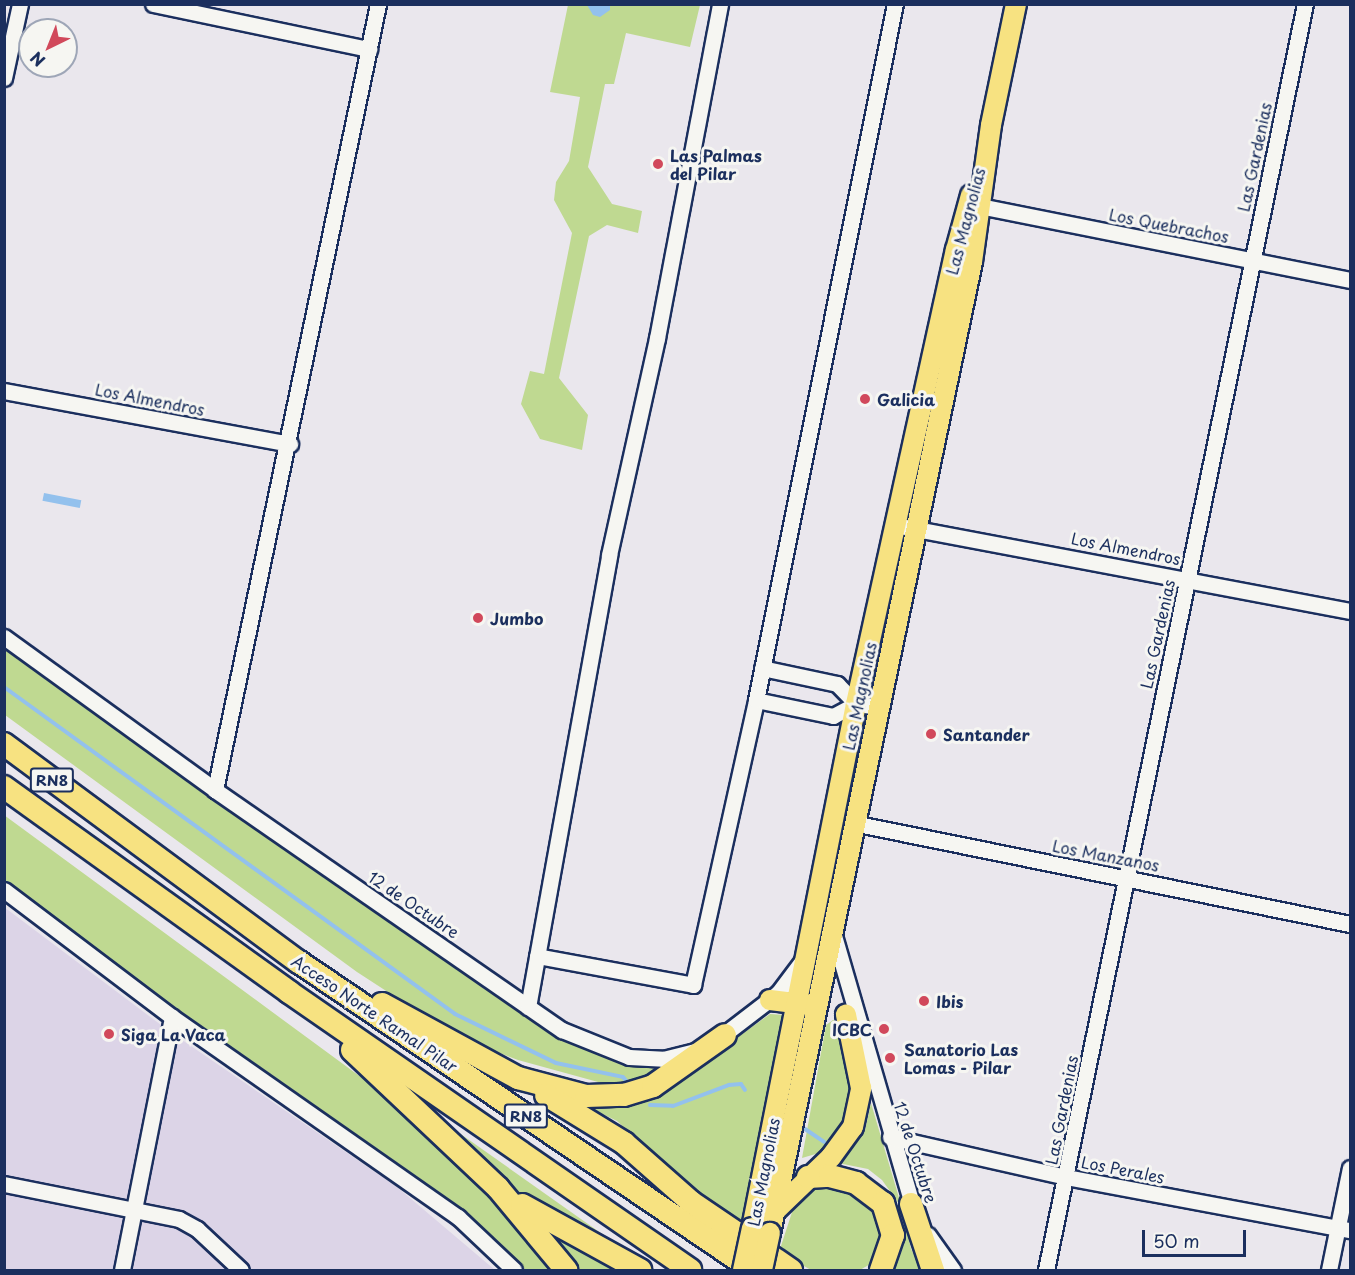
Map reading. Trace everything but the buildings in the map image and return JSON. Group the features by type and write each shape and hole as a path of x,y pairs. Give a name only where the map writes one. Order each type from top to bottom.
{"highway":[{"path":"4,733 99,815"},
{"name":"Acceso Norte Ramal Pilar","path":"4,744 299,962 753,1270"},
{"name":"Acceso Norte Ramal Pilar","path":"4,787 289,992 690,1270"},
{"path":"4,792 29,806"},
{"path":"299,962 518,1078 618,1138 692,1202 791,1270"},
{"path":"289,992 424,1115 498,1188 566,1270"},
{"path":"518,1078 586,1096 633,1094 676,1073 725,1035"},
{"path":"808,1177 830,1176 856,1183 884,1203 894,1235 880,1270"},
{"path":"498,1188 555,1226 640,1270"},
{"path":"911,1204 933,1270"}],"main road":[{"name":"Las Magnolias","path":"743,1270 761,1230 775,1212 819,1007 853,823 918,527 980,206 991,125 1016,4"},
{"name":"Las Magnolias","path":"762,1270 761,1230 798,1002 856,704 956,250 991,125"},
{"path":"770,1000 798,1002 852,1016 861,1088 859,1111 846,1140 775,1212"}],"street":[{"path":"4,78 20,4"},
{"path":"153,4 369,49"},
{"path":"215,790 290,444 378,4"},
{"path":"528,1007 609,555 657,338 720,4"},
{"path":"537,956 693,985 756,700 895,4"},
{"name":"Las Gardenias","path":"1046,1270 1250,259 1305,4"},
{"name":"Los Quebrachos","path":"980,206 1350,280"},
{"name":"Los Almendros","path":"4,390 290,444"},
{"name":"Los Almendros","path":"895,525 918,527 1350,611"},
{"name":"12 de Octubre","path":"4,637 215,790 528,1007 589,1044 635,1058 675,1057 725,1035 770,1000 791,979 808,949"},
{"path":"762,668 837,684 856,704"},
{"path":"756,700 833,716 856,704 879,707"},
{"name":"Los Manzanos","path":"853,823 1350,924"},
{"path":"4,890 172,1017 458,1217 514,1270"},
{"name":"12 de Octubre","path":"833,932 852,1016 911,1204 953,1270"},
{"path":"122,1270 172,1017"},
{"name":"Los Perales","path":"890,1137 1066,1177 1344,1229"},
{"path":"1329,1270 1344,1229 1350,1168"},
{"path":"4,1184 186,1221 241,1270"}],"shaded area":[{"path":"4,907 169,1031 397,1187 495,1270 5,1270"}],"green space":[{"path":"568,5 700,5 690,47 626,33 614,84 605,84 588,167 612,204 642,211 638,233 607,225 589,236 559,378 588,415 582,450 540,439 521,404 530,371 544,374 572,233 554,200 556,182 569,161 580,97 550,92"},
{"path":"4,646 533,1020 584,1049 621,1061 653,1067 673,1065 653,1076 609,1085 518,1060 461,1038 417,1011 357,972 5,715"},
{"path":"4,815 388,1097 474,1177 559,1270 526,1270 447,1200 141,986 5,884"},
{"path":"770,1014 784,1015 742,1227 698,1195 617,1121 570,1098 695,1068"},
{"path":"833,1020 840,1022 853,1088 843,1127 819,1153 802,1158 826,1025"},
{"path":"871,1103 902,1208 882,1180 868,1169 838,1163 865,1130"},
{"path":"448,1130 455,1130 605,1236 528,1199 500,1179"},
{"path":"834,1183 869,1197 887,1229 879,1259 860,1270 811,1270 779,1252 796,1200 813,1186"},
{"path":"904,1219 911,1249 922,1270 888,1270 901,1241"},
{"path":"547,1230 621,1270 580,1270 575,1260"}],"water":[{"path":"587,5 610,5 610,10 600,17 593,15"},
{"path":"44,493 81,500 80,508 42,501"}],"waterway":[{"path":"4,687 455,1014 556,1063 623,1077 628,1083"},
{"path":"650,1105 673,1106 729,1085 741,1084 745,1090"},
{"path":"805,1129 824,1142"}],"place":[{"name":"Las Palmas del Pilar","path":"658,164"},
{"name":"Galicia","path":"865,399"},
{"name":"Jumbo","path":"478,618"},
{"name":"Santander","path":"931,734"},
{"name":"Ibis","path":"924,1001"},
{"name":"ICBC","path":"884,1029"},
{"name":"Siga La Vaca","path":"109,1034"},
{"name":"Sanatorio Las Lomas - Pilar","path":"890,1058"}]}
